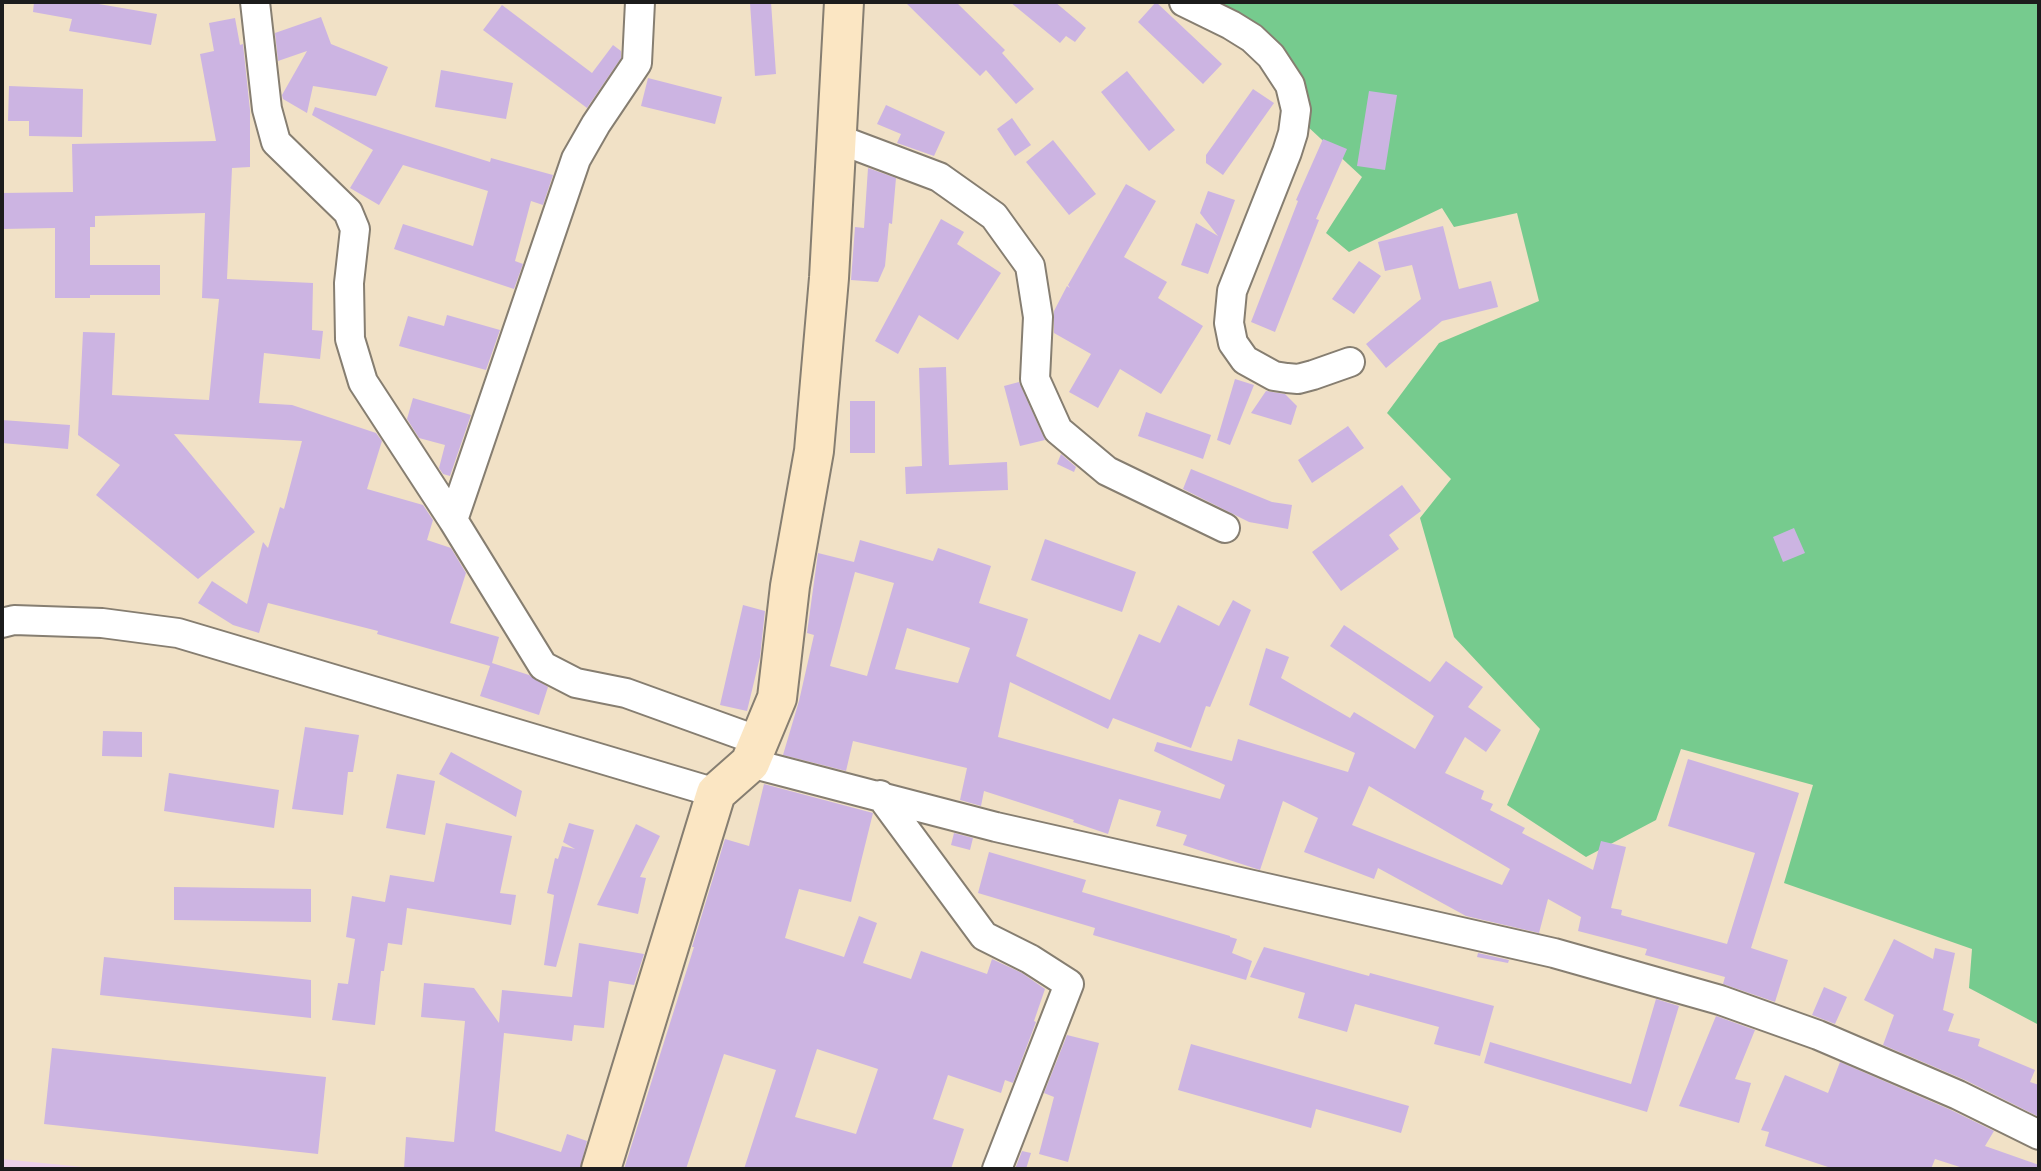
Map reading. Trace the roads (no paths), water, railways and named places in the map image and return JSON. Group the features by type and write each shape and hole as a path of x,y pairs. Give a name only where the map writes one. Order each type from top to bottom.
{"street":[{"path":"255,2 267,109 275,142 348,212 355,229 349,283 349,339 363,382 453,520 543,666 576,683 626,693 754,752 880,795 996,827 1554,953 1720,1000 1818,1035 1958,1095 2039,1135"},
{"path":"453,520 576,159 637,63 640,2"},
{"path":"601,1169 716,793 754,752 777,698 790,586 814,451 829,278 844,2"},
{"path":"1184,2 1252,38 1270,56 1290,85 1296,110 1287,152 1232,291 1229,323 1233,343 1245,360 1274,376 1306,377 1350,362"},
{"path":"838,139 939,177 994,216 1030,266 1038,317 1035,379 1058,430 1107,471 1225,528"},
{"path":"2,623 14,620 102,623 178,633 716,793"},
{"path":"880,795 984,936 1030,959 1069,984 997,1169"}]}
